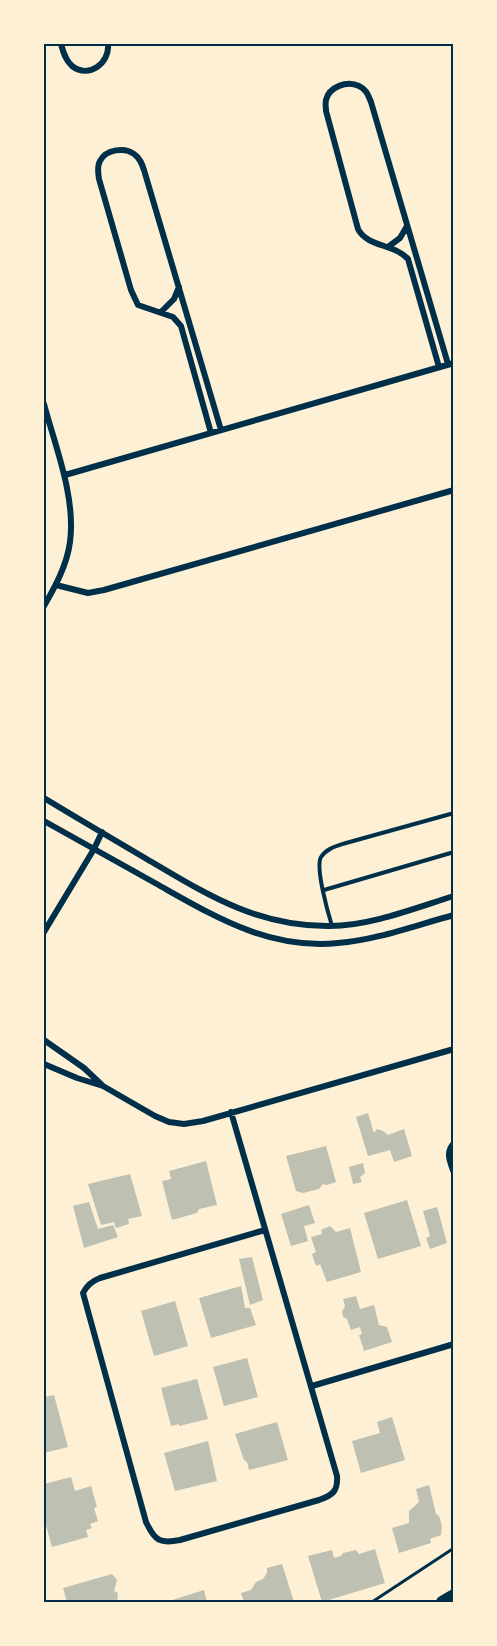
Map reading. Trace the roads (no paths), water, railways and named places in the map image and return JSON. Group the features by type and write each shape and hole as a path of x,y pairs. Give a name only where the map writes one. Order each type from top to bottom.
{"highway":[{"path":"442,1602 453,1595"}],"street":[{"path":"61,44 64,54 72,65 88,71 98,68 106,60 109,51 108,44"},
{"path":"65,475 451,364 371,102 366,91 358,85 346,83 331,91 326,100 326,111 358,229 364,238 405,256 410,264 439,367"},
{"path":"211,433 181,326 173,317 138,305 131,291 99,179 99,162 104,155 112,151 123,149 132,152 140,159 221,430"},
{"path":"388,247 400,238 408,225"},
{"path":"160,312 174,299 179,287"},
{"path":"44,404 46,425 65,475 70,512 70,541 66,559 56,585 44,606"},
{"path":"56,585 88,593 104,590 453,490"},
{"path":"44,798 209,894 247,912 275,921 332,926 368,921 453,896"},
{"path":"44,821 201,910 240,928 272,938 302,943 338,943 369,938 453,915"},
{"path":"44,932 102,832"},
{"path":"44,1040 84,1068 104,1086 155,1116 169,1122 184,1124 453,1049"},
{"path":"44,1064 64,1074 104,1086"},
{"path":"231,1112 312,1386 338,1485 328,1497 166,1543 157,1540 150,1532 146,1522 83,1293 92,1281 100,1278 265,1230"},
{"path":"453,1143 448,1154 453,1173"},
{"path":"312,1386 453,1344"}],"lane":[{"path":"332,926 319,862 322,855 331,848 453,813"},
{"path":"324,890 453,852"}]}
